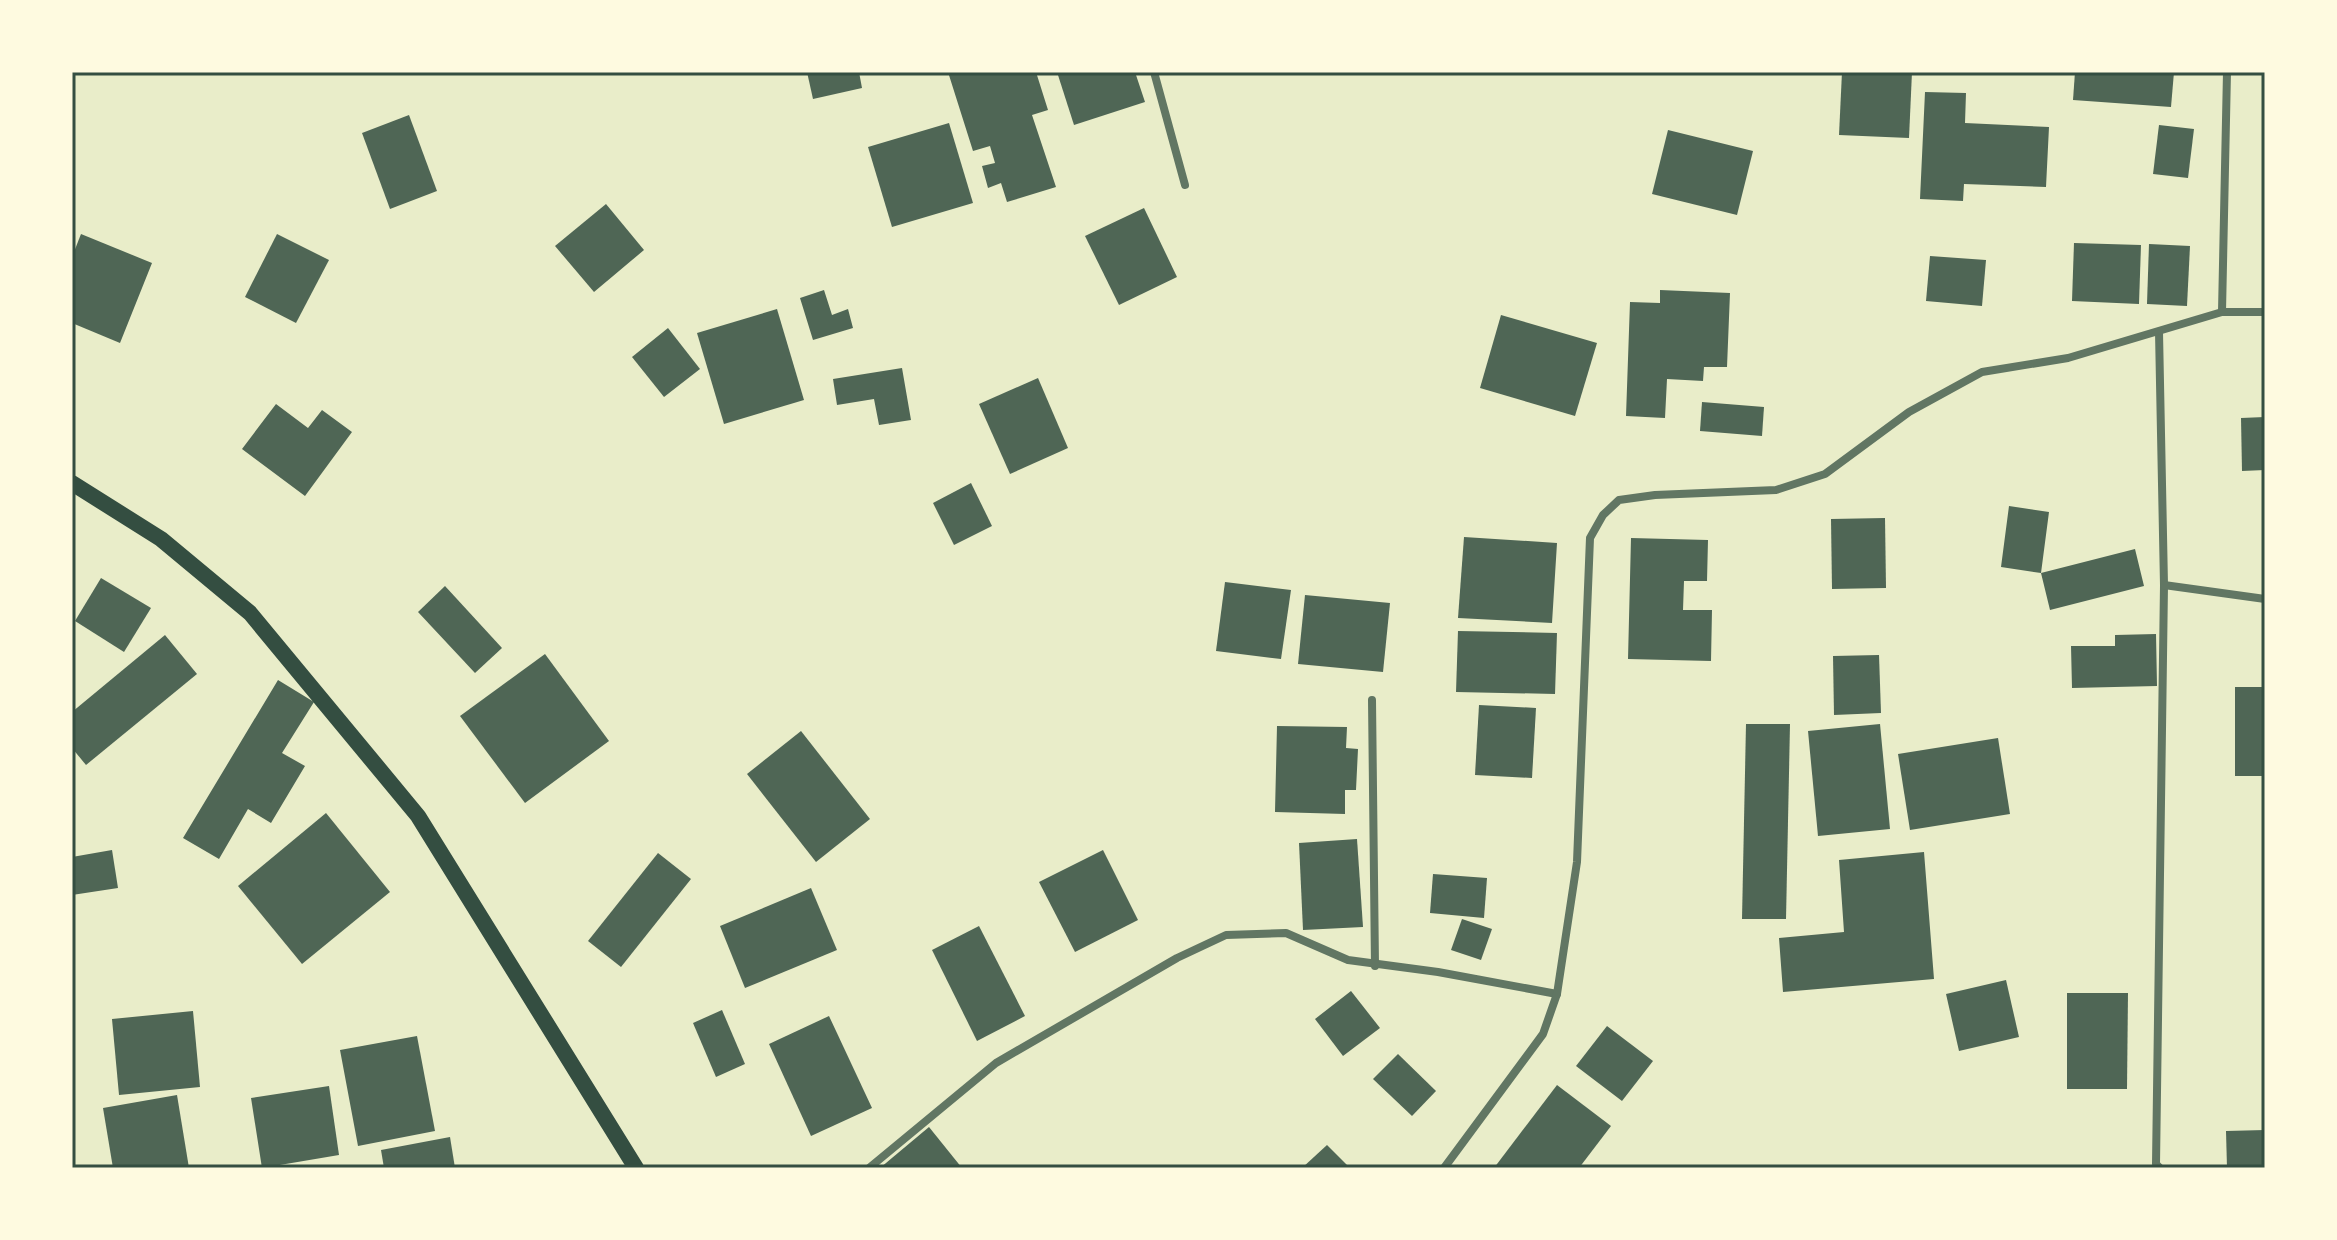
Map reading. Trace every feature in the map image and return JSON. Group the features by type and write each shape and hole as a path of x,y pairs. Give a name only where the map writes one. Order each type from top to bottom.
{"main road":[{"path":"72,483 161,539 250,613 418,816 636,1168"}],"street":[{"path":"1154,72 1185,185"},
{"path":"2222,312 2227,72"},
{"path":"1444,1168 1543,1034 1557,994 1577,862 1590,538 1603,515 1619,500 1655,495 1776,490 1825,474 1909,412 1982,372 2068,358 2222,312 2265,312"},
{"path":"2159,332 2164,585 2156,1164 2160,1168"},
{"path":"2164,585 2265,599"},
{"path":"1372,700 1375,966"},
{"path":"869,1168 996,1063 1177,958 1226,935 1286,933 1348,960 1438,972 1557,994"}],"building":[{"path":"807,72 859,72 862,88 813,99"},
{"path":"948,72 1036,72 1048,110 1032,115 1056,187 1007,202 1001,183 988,188 982,166 995,163 990,146 973,151"},
{"path":"1057,72 1135,72 1145,102 1074,125"},
{"path":"1842,72 1912,72 1909,138 1839,135"},
{"path":"2075,72 2174,72 2171,107 2073,100"},
{"path":"1925,92 1966,93 1965,123 2049,127 2046,187 1964,184 1963,201 1920,199"},
{"path":"409,115 437,191 390,209 362,133"},
{"path":"949,123 973,203 892,227 868,147"},
{"path":"2159,125 2194,129 2188,178 2153,174"},
{"path":"1668,130 1753,151 1737,215 1652,194"},
{"path":"606,204 644,250 594,292 555,246"},
{"path":"1144,208 1177,277 1119,305 1085,236"},
{"path":"81,234 152,263 120,343 72,323 72,257"},
{"path":"277,234 329,260 296,323 245,297"},
{"path":"2074,243 2141,245 2139,304 2072,301"},
{"path":"2149,244 2190,246 2187,306 2147,304"},
{"path":"1930,256 1986,260 1982,306 1926,301"},
{"path":"824,290 832,315 848,309 853,328 813,340 800,298"},
{"path":"1660,290 1730,293 1727,367 1704,367 1703,381 1667,379 1665,418 1626,416 1630,302 1660,303"},
{"path":"777,309 804,400 724,424 697,333"},
{"path":"1501,315 1597,343 1575,416 1480,388"},
{"path":"668,328 700,369 664,397 632,357"},
{"path":"902,368 911,420 879,425 874,399 837,405 833,379"},
{"path":"1038,378 1068,448 1010,474 979,404"},
{"path":"1702,402 1764,407 1762,436 1700,431"},
{"path":"276,404 308,428 322,410 352,432 305,496 242,449"},
{"path":"2265,417 2265,470 2242,471 2241,418"},
{"path":"971,483 992,526 954,545 933,503"},
{"path":"2009,506 2049,512 2041,573 2001,567"},
{"path":"1885,518 1886,588 1832,589 1831,519"},
{"path":"1464,537 1557,543 1552,623 1458,618"},
{"path":"1631,538 1708,540 1707,581 1684,581 1683,610 1712,610 1711,661 1628,659"},
{"path":"2135,549 2144,586 2050,610 2041,573"},
{"path":"101,578 151,608 124,652 75,621"},
{"path":"1225,582 1291,590 1281,659 1216,651"},
{"path":"445,586 502,648 475,673 418,612"},
{"path":"1305,595 1390,603 1383,672 1298,664"},
{"path":"1458,631 1557,633 1555,694 1456,692"},
{"path":"2156,634 2157,686 2072,688 2071,646 2115,646 2115,635"},
{"path":"165,635 197,674 86,765 72,748 72,712"},
{"path":"545,654 609,741 525,803 460,716"},
{"path":"1879,655 1881,713 1834,715 1833,656"},
{"path":"278,680 314,702 282,753 305,766 271,823 248,809 219,859 183,838"},
{"path":"2235,687 2265,687 2265,776 2235,776"},
{"path":"1479,705 1536,708 1532,778 1475,775"},
{"path":"1746,724 1790,724 1786,919 1742,919"},
{"path":"1880,724 1890,829 1818,836 1808,731"},
{"path":"1277,726 1347,727 1346,748 1358,749 1356,790 1345,790 1345,814 1275,812"},
{"path":"801,731 870,819 816,862 747,774"},
{"path":"1998,738 2010,814 1910,830 1898,754"},
{"path":"326,813 390,892 302,964 238,886"},
{"path":"1357,839 1363,927 1303,930 1299,843"},
{"path":"112,850 118,888 72,895 72,857"},
{"path":"1103,850 1138,920 1075,952 1039,882"},
{"path":"1924,852 1934,979 1783,992 1779,938 1844,932 1839,860"},
{"path":"658,853 691,879 621,967 588,941"},
{"path":"1433,874 1487,878 1484,918 1430,913"},
{"path":"811,888 837,950 745,988 720,926"},
{"path":"1462,919 1492,929 1481,960 1451,950"},
{"path":"979,926 1025,1016 977,1041 932,950"},
{"path":"2006,980 2019,1037 1959,1051 1946,994"},
{"path":"1351,991 1380,1028 1343,1056 1315,1019"},
{"path":"2067,993 2128,993 2127,1089 2067,1089"},
{"path":"722,1010 745,1064 716,1077 693,1023"},
{"path":"193,1011 200,1087 119,1095 112,1019"},
{"path":"829,1016 872,1108 811,1136 769,1044"},
{"path":"1607,1026 1653,1061 1622,1101 1576,1066"},
{"path":"417,1036 435,1131 358,1146 340,1050"},
{"path":"1398,1054 1436,1091 1412,1116 1373,1079"},
{"path":"1557,1085 1611,1126 1579,1168 1494,1168"},
{"path":"329,1086 339,1155 262,1168 251,1098"},
{"path":"177,1095 189,1168 113,1168 103,1108"},
{"path":"929,1127 962,1168 880,1168"},
{"path":"2265,1130 2265,1168 2227,1168 2226,1131"},
{"path":"450,1137 455,1168 384,1168 381,1150"},
{"path":"1327,1145 1350,1168 1302,1168"}]}
